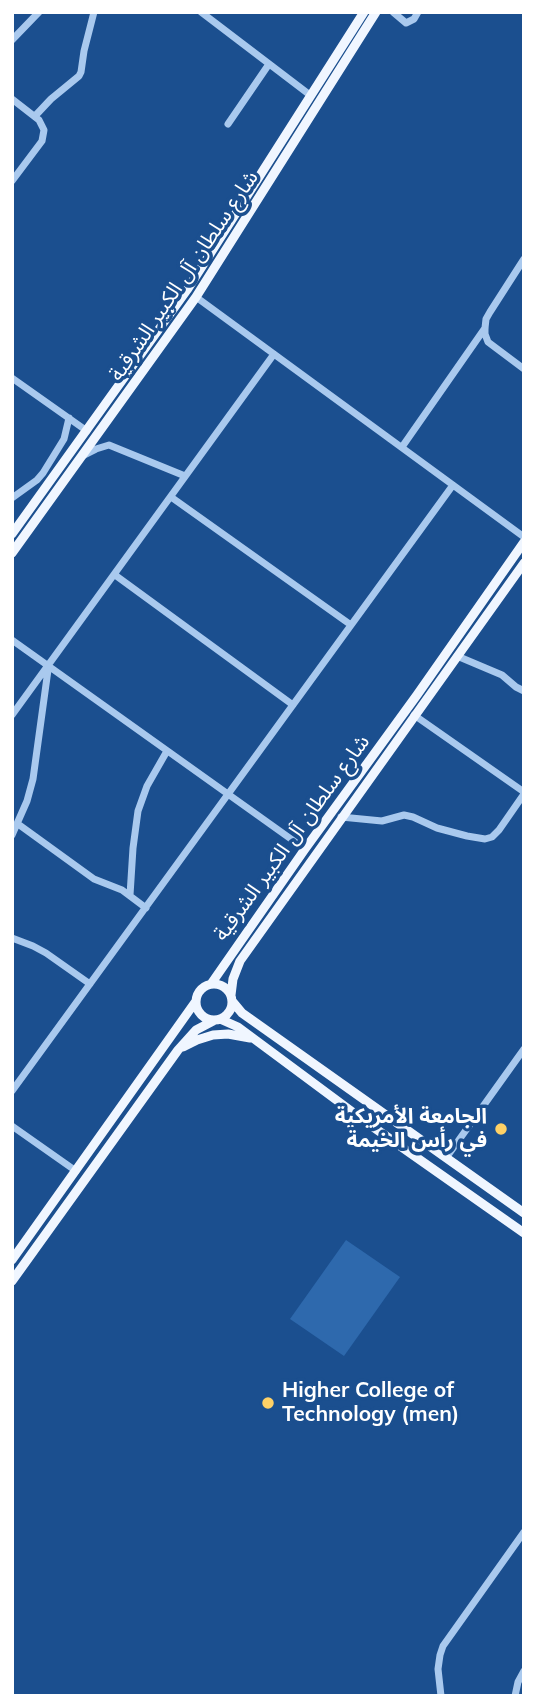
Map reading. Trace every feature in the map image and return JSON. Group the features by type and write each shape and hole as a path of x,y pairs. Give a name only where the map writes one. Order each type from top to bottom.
{"main road":[{"name":"شارع سلطان آل الكبير الشرقية","path":"12,534 187,290 364,12"},
{"name":"شارع سلطان آل الكبير الشرقية","path":"12,553 196,297 376,12"},
{"name":"شارع سلطان آل الكبير الشرقية","path":"211,984 524,539"},
{"name":"شارع سلطان آل الكبير الشرقية","path":"232,998 233,979 240,961 524,563"},
{"path":"12,1260 196,1001 201,990 211,984 223,986 242,1013 524,1213"},
{"path":"12,1281 178,1050 197,1030 229,1012 232,998"},
{"path":"196,1001 204,1017 238,1027 366,1122 524,1233"},
{"path":"178,1050 213,1035 228,1034 253,1038"}],"street":[{"path":"12,40 39,12"},
{"path":"35,116 82,72 84,51 94,12"},
{"path":"201,12 310,95"},
{"path":"393,12 406,23 414,19 418,12"},
{"path":"228,124 269,64"},
{"path":"12,99 35,116 42,125 44,136 12,181"},
{"path":"402,447 485,328 490,312 524,259"},
{"path":"196,297 524,539"},
{"path":"485,328 488,342 524,369"},
{"path":"12,715 274,354"},
{"path":"12,377 87,431"},
{"path":"12,498 43,473 64,439 69,418"},
{"path":"103,428 109,445"},
{"path":"84,455 109,445 185,476"},
{"path":"12,1091 453,485"},
{"path":"171,497 351,625"},
{"path":"115,575 293,705"},
{"path":"12,640 304,849"},
{"path":"457,656 502,675 516,688 524,691"},
{"path":"12,835 27,801 33,779 48,666"},
{"path":"341,817 382,821 404,815 437,828 485,839 492,838 499,830 524,793 414,715"},
{"path":"130,895 138,811 167,751"},
{"path":"18,824 94,878 122,890 146,908"},
{"path":"12,938 46,953 90,984"},
{"path":"446,1158 524,1049"},
{"path":"12,1126 76,1171"},
{"path":"441,1696 438,1668 443,1646 524,1532"},
{"path":"514,1696 524,1671"}],"shaded area":[{"path":"346,1240 400,1277 344,1356 290,1319"}],"place":[{"name":"الجامعة الأمريكية في رأس الخيمة","path":"501,1129"},
{"name":"Higher College of Technology (men)","path":"268,1403"}]}
